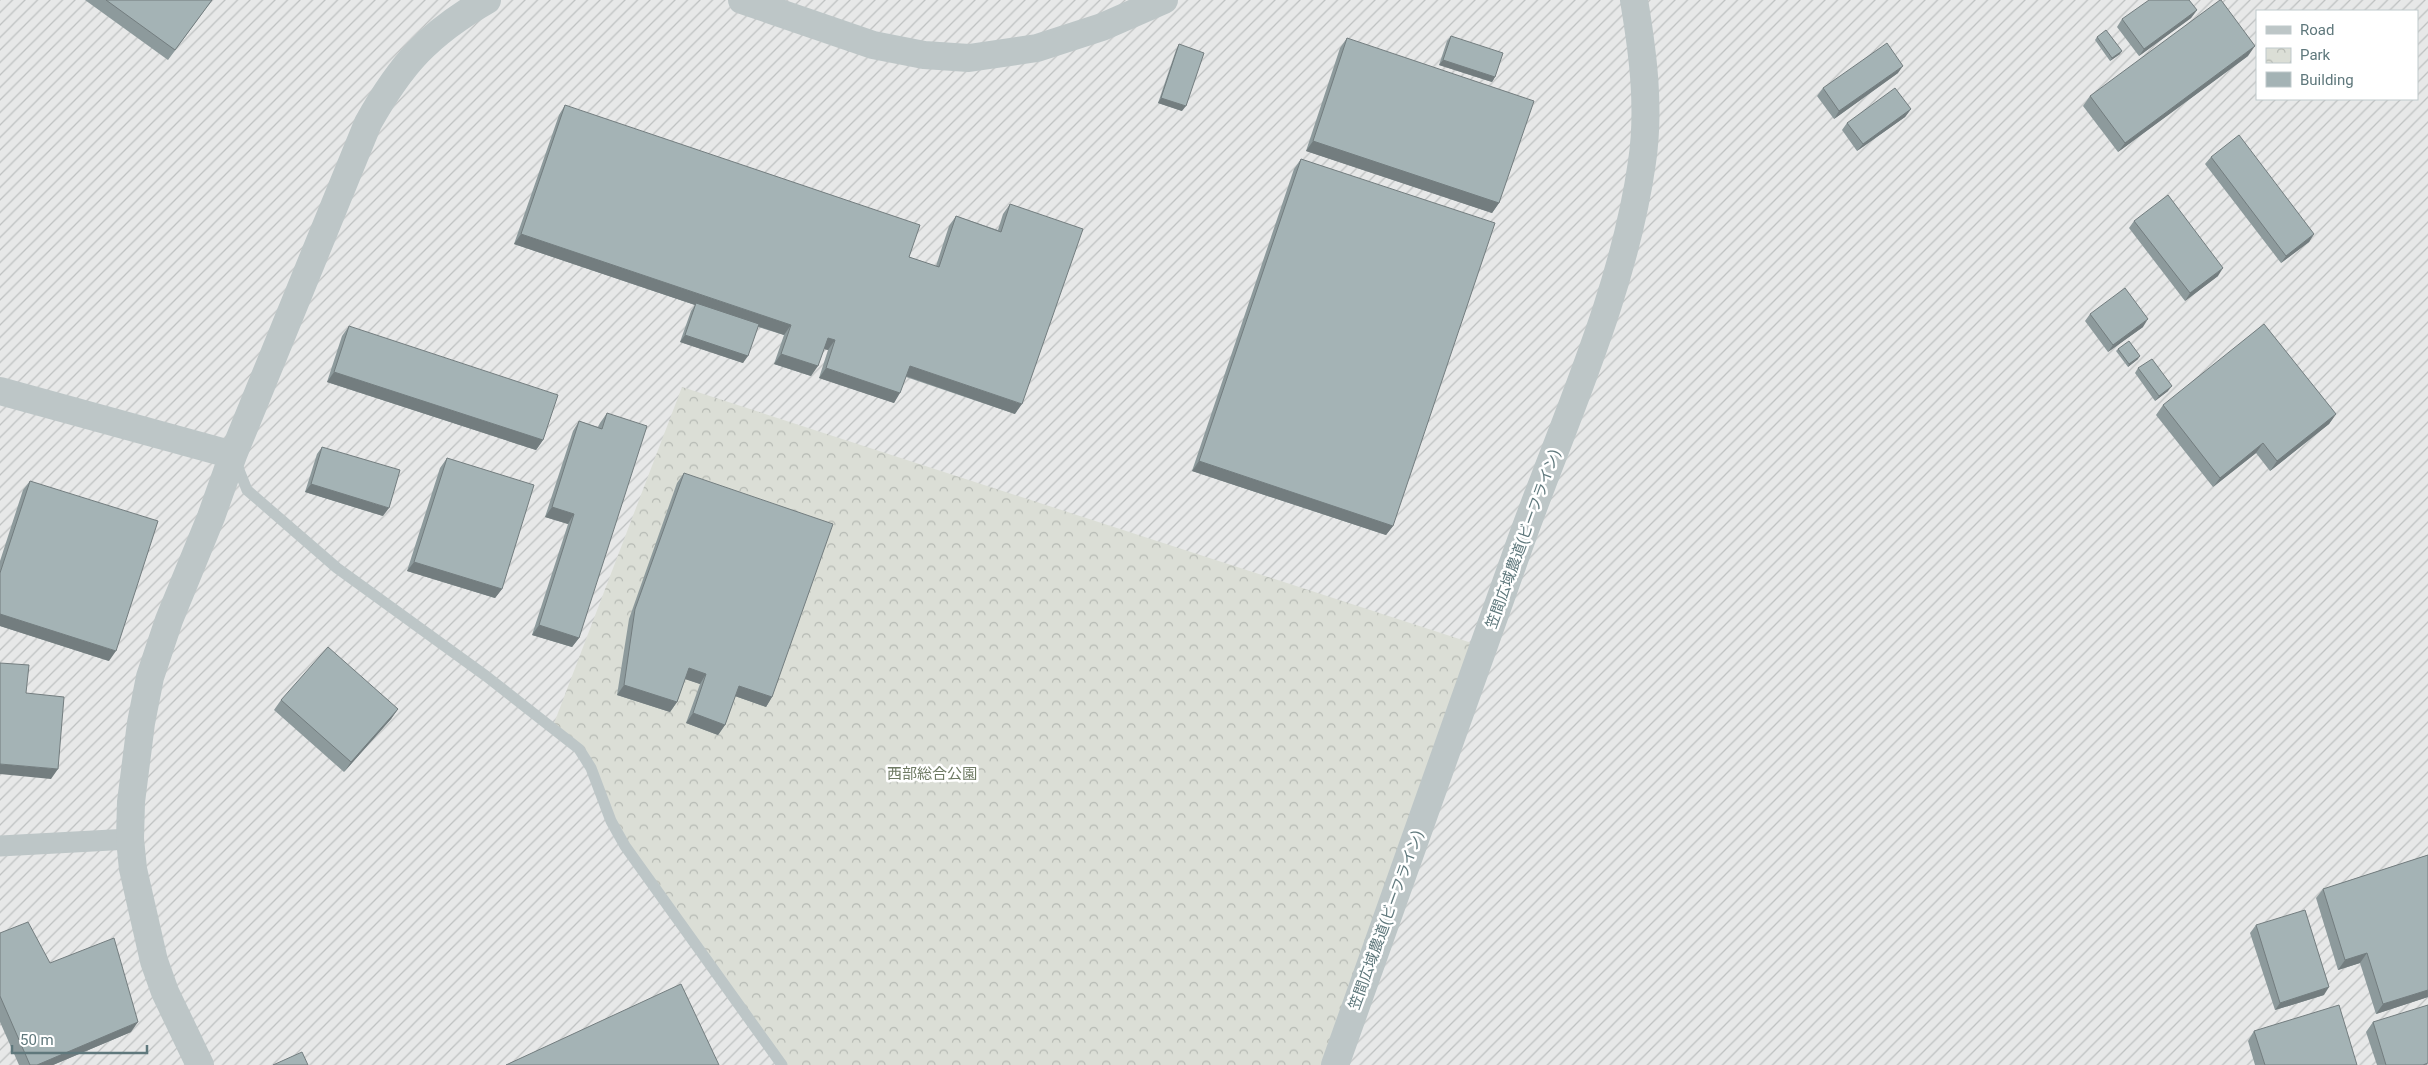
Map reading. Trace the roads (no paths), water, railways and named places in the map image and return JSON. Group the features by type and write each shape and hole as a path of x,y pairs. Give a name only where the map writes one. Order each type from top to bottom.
{"street":[{"path":"200,1065 165,992 154,961 133,869 130,839 136,758 150,677 169,620 211,517 233,455 368,123 388,86 438,32 486,0"},
{"path":"742,0 873,45 924,55 969,58 1037,48 1102,27 1164,0"},
{"name":"笠間広域農道(ビーフライン)","path":"1335,1065 1538,494 1596,339 1622,256 1642,161 1645,107 1644,64 1634,0"},
{"path":"0,392 233,455"},
{"path":"0,846 130,839"}],"lane":[{"path":"233,455 247,490 337,568 486,676 579,749 591,768 611,821 625,846 782,1065"}],"park label":[{"name":"西部総合公園","path":"932,774"}]}
